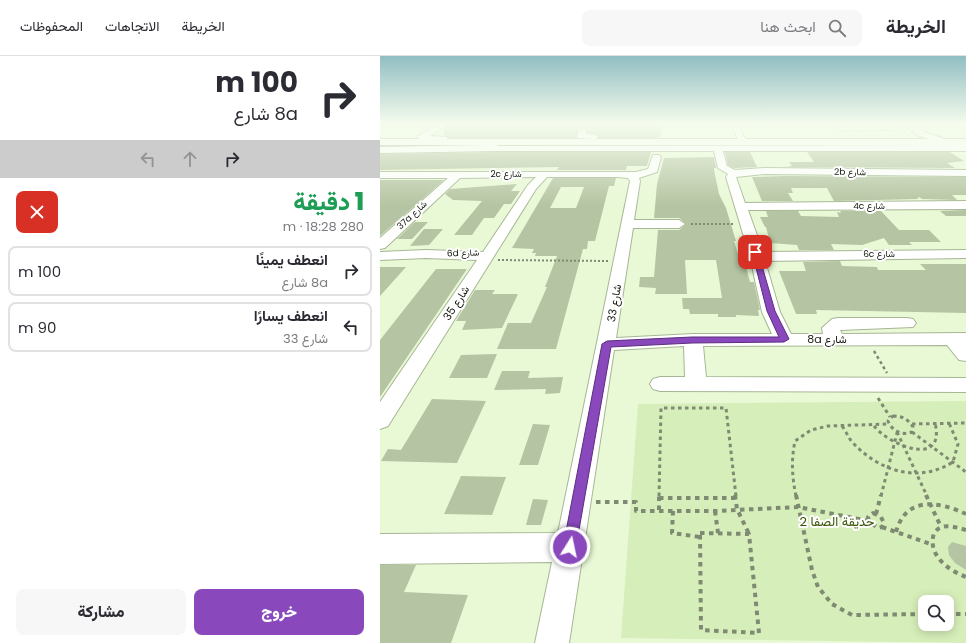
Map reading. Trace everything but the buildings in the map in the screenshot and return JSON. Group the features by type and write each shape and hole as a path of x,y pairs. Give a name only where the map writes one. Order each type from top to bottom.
{"street":[{"path":"719,151 723,168 734,173 731,178 756,254 772,312 776,340"},
{"path":"748,151 760,159 847,151"},
{"path":"632,176 645,174 653,170 656,157"},
{"name":"2b شارع","path":"734,173 760,159 966,173"},
{"name":"2c شارع","path":"380,175 455,174 538,178 618,174 632,176"},
{"name":"37a شارع","path":"380,245 455,174"},
{"name":"شارع 33","path":"552,643 628,224 635,182 632,176"},
{"name":"شارع 35","path":"380,420 538,178"},
{"name":"4c شارع","path":"741,206 966,205"},
{"path":"628,224 679,224"},
{"name":"6d شارع","path":"380,252 487,256"},
{"name":"6d شارع","path":"380,256 431,254"},
{"name":"6c شارع","path":"756,254 966,254"},
{"path":"834,339 831,328 838,323 907,323"},
{"name":"8a شارع","path":"607,340 668,342 695,340 867,339 963,343"},
{"path":"695,340 701,384"},
{"path":"660,384 966,385"},
{"path":"380,549 570,547"}],"path":[{"path":"679,224 746,224"},
{"path":"487,256 621,261"},
{"path":"867,339 894,384"},
{"path":"870,384 890,417 888,424"},
{"path":"659,510 661,408 726,408 737,509 749,534 759,633 701,630 700,533 749,534"},
{"path":"890,417 900,416 907,419 912,424 912,432"},
{"path":"874,426 894,444 904,448 919,450 932,447 938,440 939,432 935,423"},
{"path":"842,426 851,441 862,451 888,467 916,474 938,472 953,462 958,444 949,423"},
{"path":"912,424 966,423"},
{"path":"918,614 852,615 832,604 818,587 793,482 792,463 796,441 811,430 828,426 874,426 888,424 897,432 941,527"},
{"path":"897,432 906,434 912,432"},
{"path":"876,514 897,432"},
{"path":"912,432 966,472"},
{"path":"659,498 736,498"},
{"path":"578,502 636,502 636,511 714,511 798,507 869,522 875,527 882,527 933,545"},
{"path":"896,532 897,522 905,512 916,506 930,503 945,506 966,514"},
{"path":"673,511 672,533 700,538"},
{"path":"714,511 718,533"},
{"path":"869,522 869,515 876,514 883,519 884,523 882,527"},
{"path":"966,530 953,526 941,527 932,537 933,545 940,560 954,572 966,578"},
{"path":"954,614 966,614"}],"green space":[{"name":"حديقة الصفا 2","path":"966,401 966,643 621,638 638,404"}],"route":[{"path":"570,547 607,344 692,340 784,339 771,311 755,252"}]}
